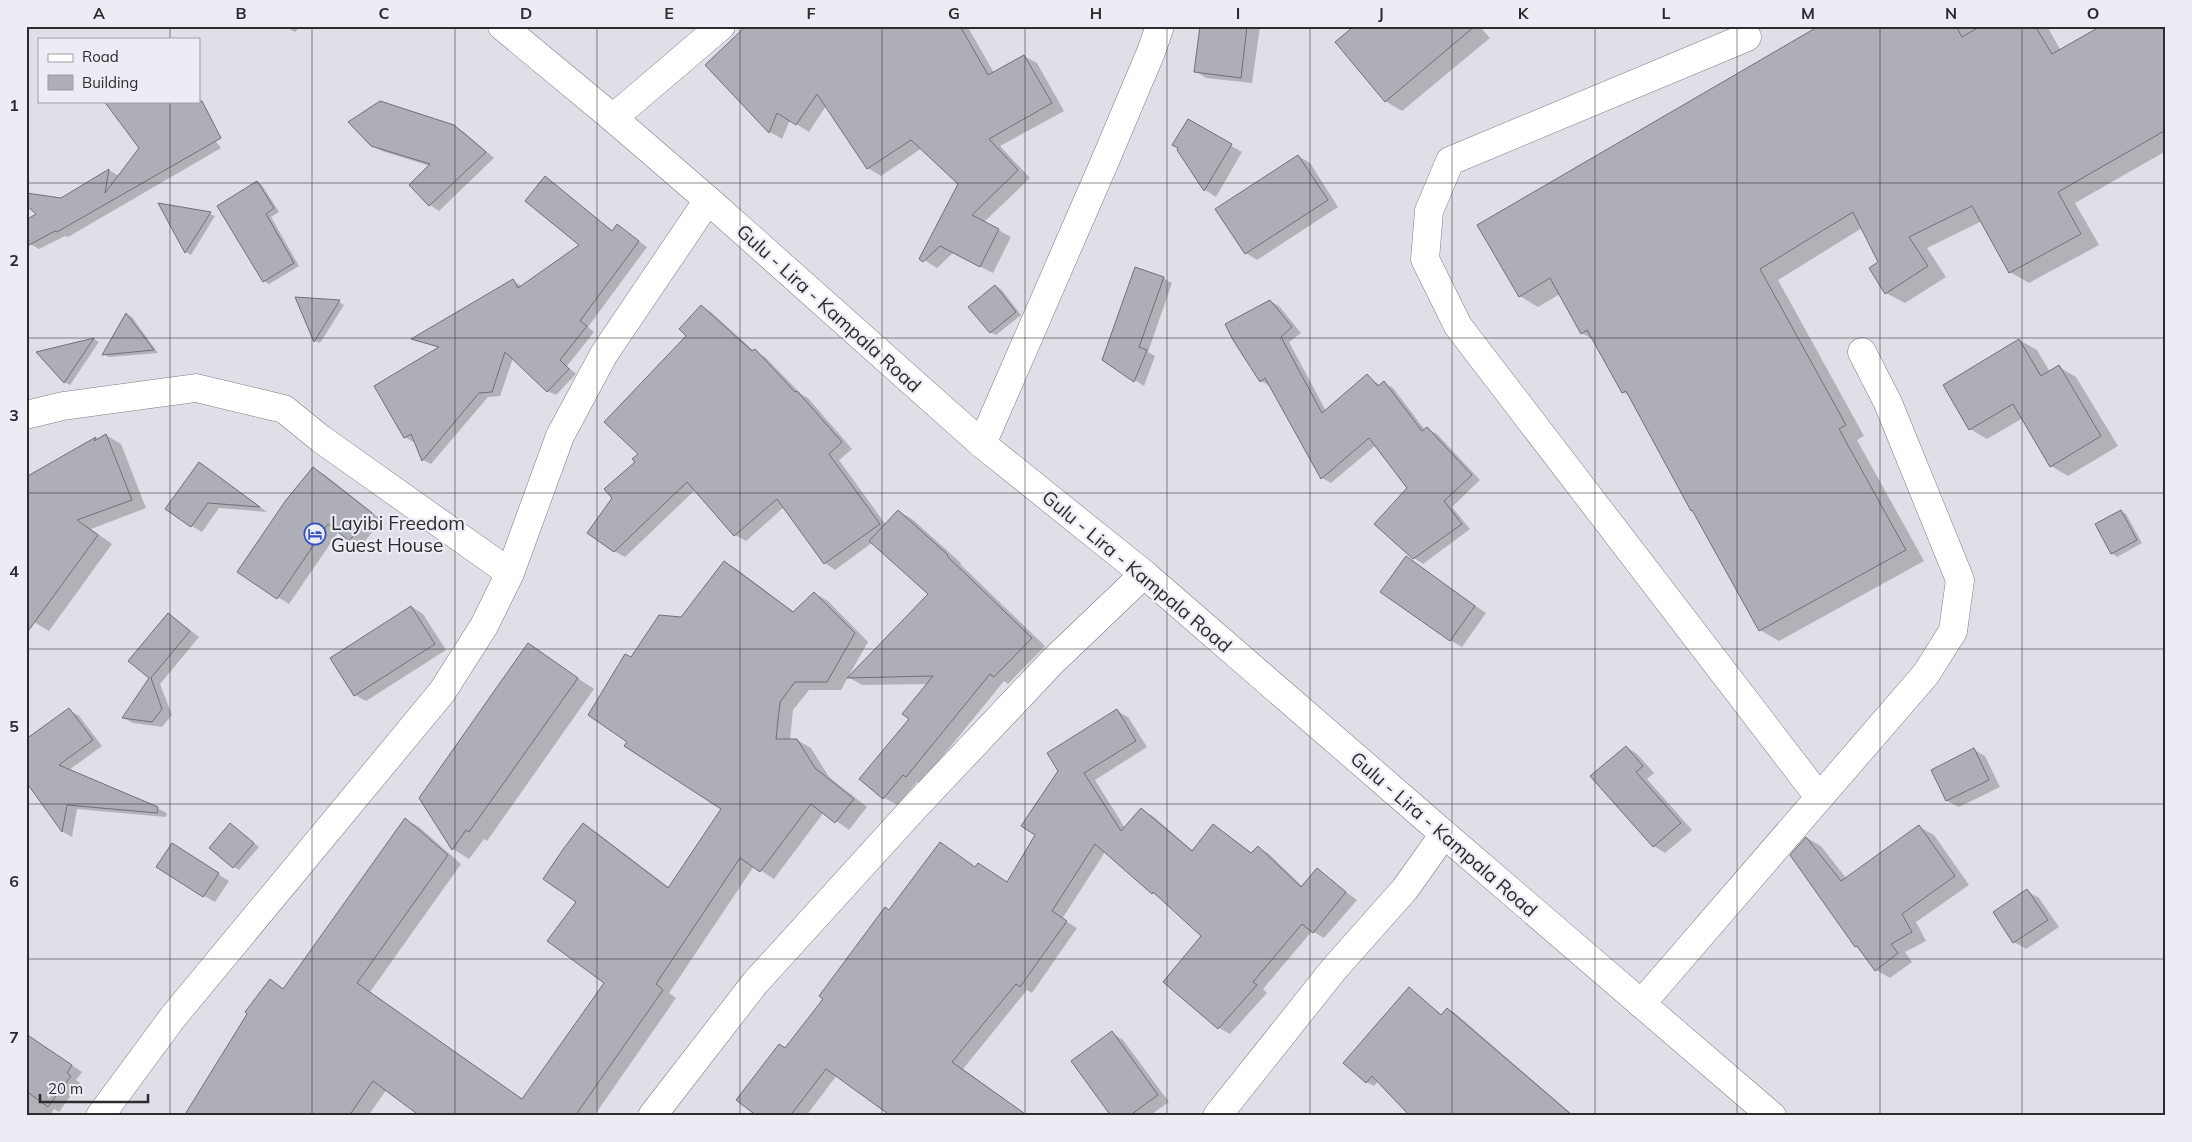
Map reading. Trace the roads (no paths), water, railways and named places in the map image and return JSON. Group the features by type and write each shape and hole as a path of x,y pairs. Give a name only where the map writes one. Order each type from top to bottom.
{"street":[{"name":"Gulu - Lira - Kampala Road","path":"502,26 708,200 982,444 1144,574 1772,1116"},
{"path":"613,118 721,26"},
{"path":"982,444 1105,161 1160,26"},
{"path":"1746,37 1450,161 1429,211 1425,259 1458,326 1819,797"},
{"path":"100,1116 173,1017 442,692 484,626 510,573 560,436 604,354 708,200"},
{"path":"1641,1004 1926,674 1953,631 1960,580 1888,403 1862,352"},
{"path":"26,415 63,406 196,388 284,409 321,439 510,573"},
{"path":"652,1116 755,983 1051,663 1144,574"},
{"path":"1217,1116 1334,969 1405,889 1444,834"}],"place":[{"name":"Layibi Freedom Guest House","path":"315,534"}]}
